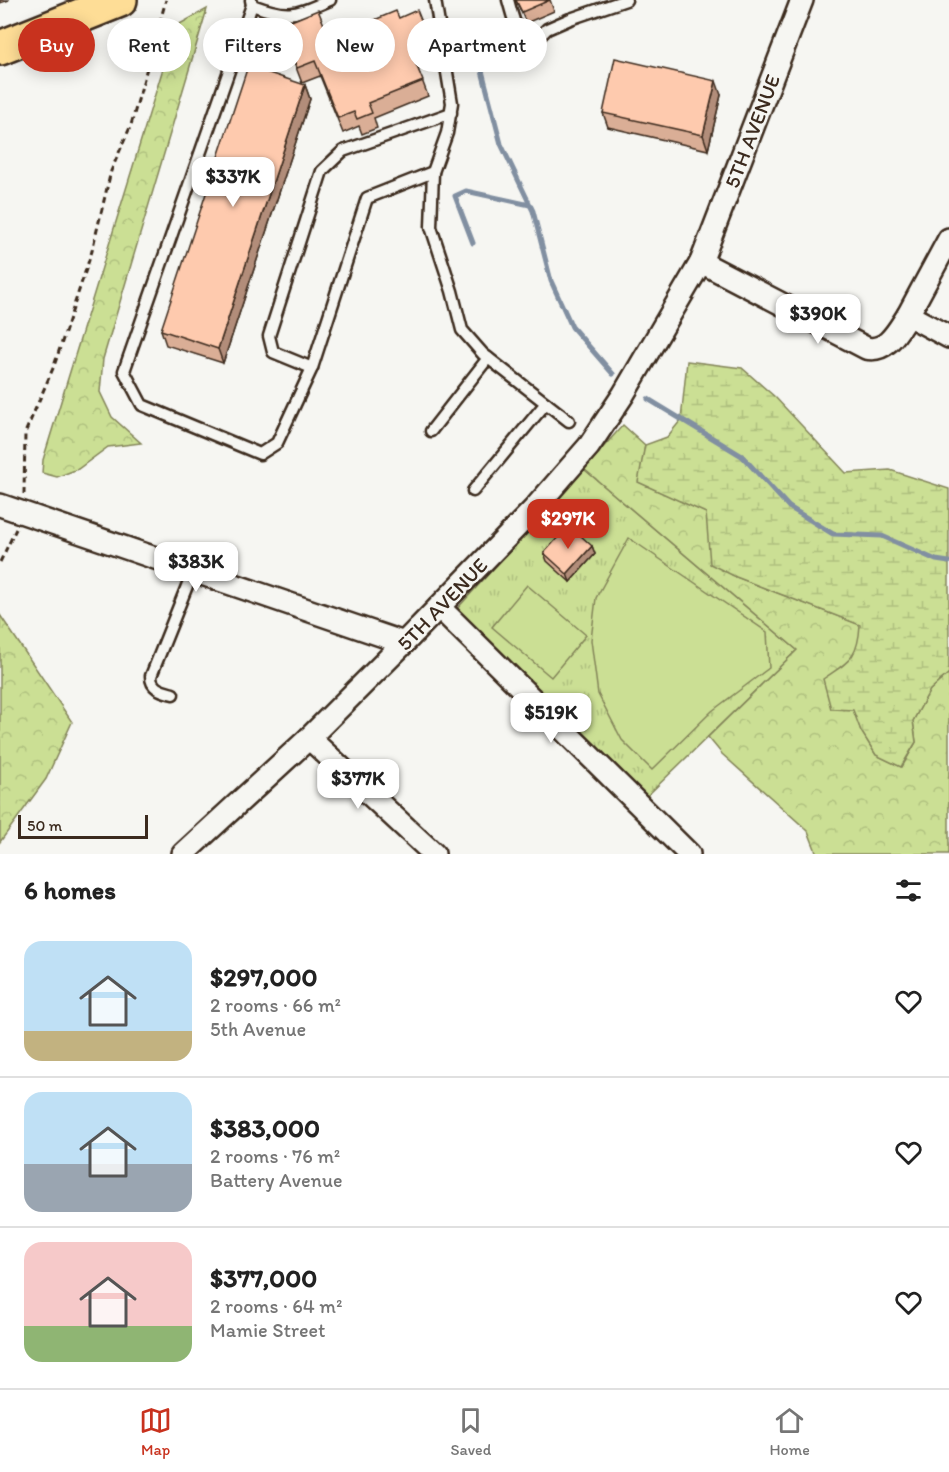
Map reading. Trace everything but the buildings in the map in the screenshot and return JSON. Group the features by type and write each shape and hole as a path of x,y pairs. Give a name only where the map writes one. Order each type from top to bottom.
{"main road":[{"path":"0,48 99,4"}],"street":[{"name":"5TH AVENUE","path":"183,854 309,738 404,643 534,509 589,446 623,395 701,262 802,0"},
{"path":"701,262 866,348 874,350 892,338 908,315 949,239"},
{"path":"908,315 949,337"},
{"path":"0,505 404,643"},
{"path":"439,607 689,854"},
{"path":"309,738 434,854"}],"lane":[{"path":"330,0 297,13 278,15 252,3 124,371 142,405 260,453 277,442 312,368 367,198 433,172"},
{"path":"435,0 452,103 447,133 433,172 431,227 462,330 488,358 570,421"},
{"path":"508,0 521,37 526,43 532,44 547,29 626,0"},
{"path":"585,0 590,12"},
{"path":"312,368 273,352 269,336 322,171 344,151 451,112"},
{"path":"430,432 488,358"},
{"path":"473,491 546,403"},
{"path":"173,694 156,688 151,676 193,571"}],"path":[{"path":"0,562 24,513 26,433 54,366 92,250 111,171 132,125 166,0"}],"green space":[{"path":"207,9 191,63 191,18"},
{"path":"162,72 188,72 103,359 100,392 112,417 141,443 108,447 78,469 57,477 42,473 43,460"},
{"path":"687,361 742,368 775,397 846,473 890,470 949,489 949,673 930,690 913,721 916,742 901,767 876,755 861,731 853,710 831,709 823,679 850,658 857,645 860,625 736,577 710,564 706,513 638,482 645,445 667,437 681,420"},
{"path":"623,425 645,445 639,482 707,513 736,577 861,625 859,645 851,660 854,709 861,731 876,755 902,767 916,742 913,721 930,690 949,673 949,854 817,854 808,831 722,754 708,737 797,650 584,469"},
{"path":"584,469 797,650 647,796 455,611"},
{"path":"629,538 767,632 769,668 712,711 652,770 622,740 598,694 591,640 596,598"},
{"path":"527,585 586,635 551,677 492,627"},
{"path":"0,615 72,722 46,779 0,842"}],"waterway":[{"path":"482,72 501,144 533,211 551,281 572,327 613,374"},
{"path":"473,243 455,196 466,191 530,205"},
{"path":"648,399 742,456 789,507 833,534 882,536 936,560 949,562"}]}
